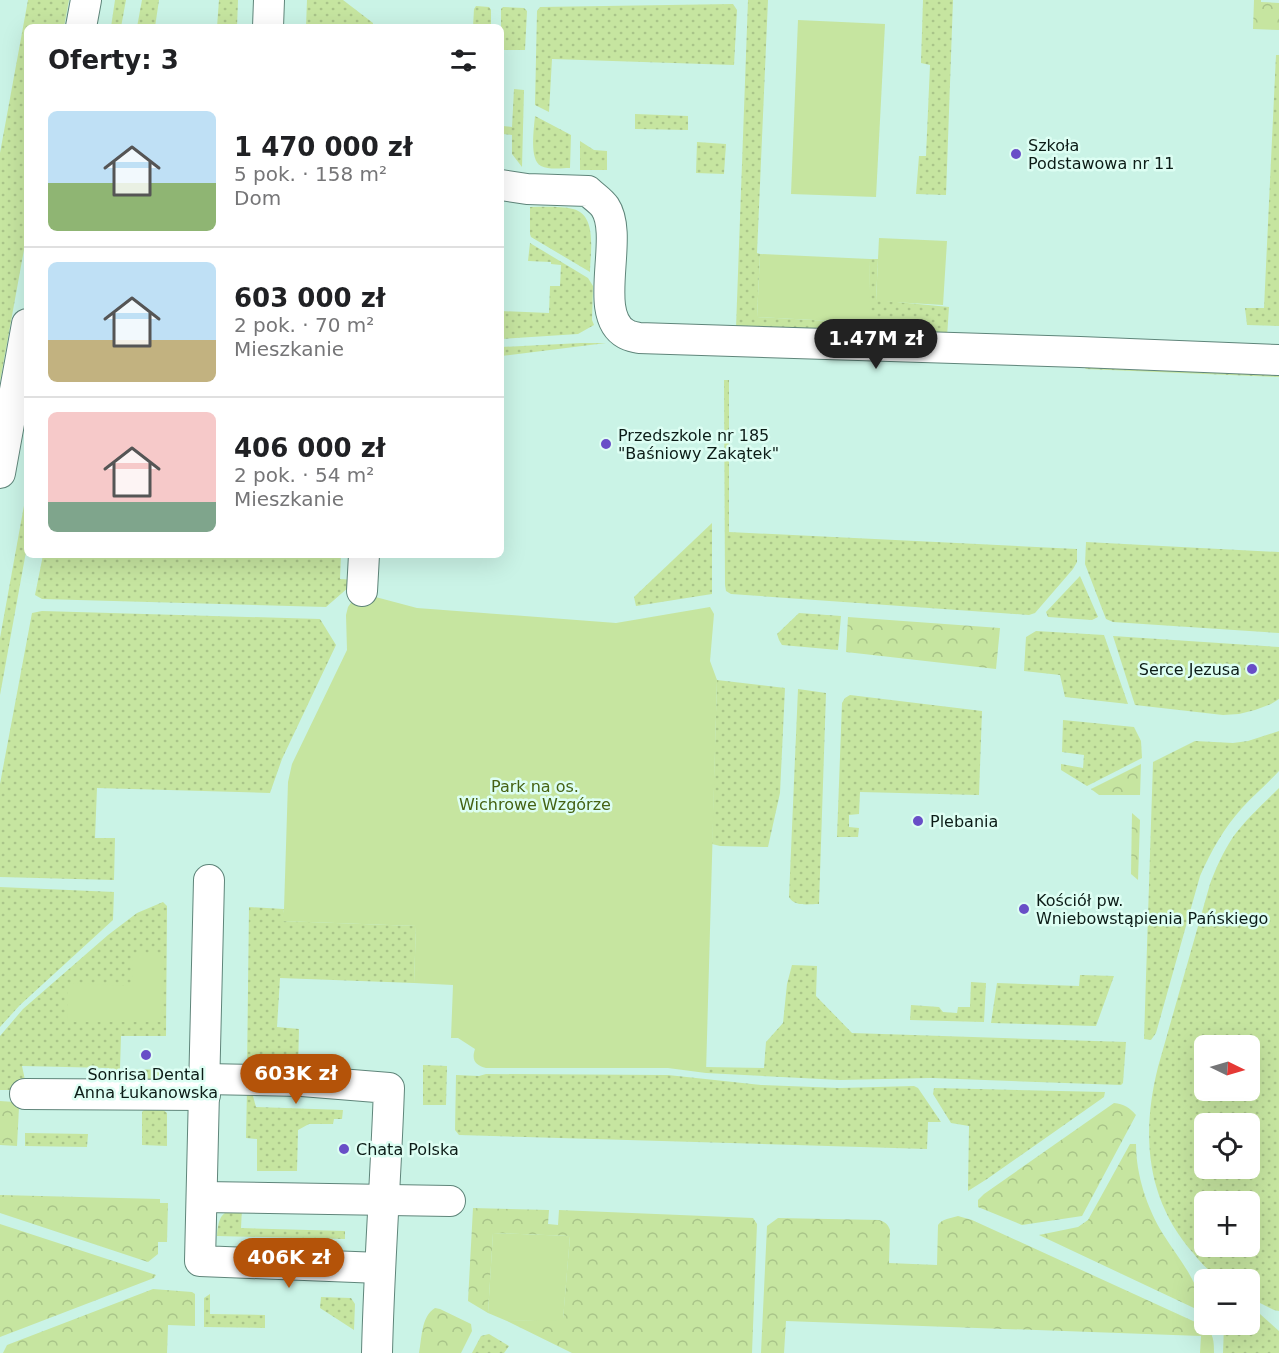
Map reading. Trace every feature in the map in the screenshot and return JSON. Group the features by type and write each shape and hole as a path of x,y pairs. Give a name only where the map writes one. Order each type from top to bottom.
{"street":[{"path":"82,24 86,0"},
{"path":"268,24 269,0"},
{"path":"504,185 527,189 588,191 604,207 612,225 610,309 615,324 625,334 639,338 754,349 1080,352 1279,360"},
{"path":"0,473 24,341"},
{"path":"362,591 364,558"},
{"path":"208,880 200,1262 380,1268"},
{"path":"25,1094 302,1081 389,1088 377,1353"},
{"path":"202,1197 450,1201"}],"green space":[{"path":"28,0 69,0 65,24 24,24 24,250 0,382 0,153"},
{"path":"115,0 126,0 122,24 111,24"},
{"path":"142,0 159,0 155,24 138,24"},
{"path":"219,0 238,0 237,24 217,24"},
{"path":"307,0 343,0 373,23 373,24 306,24"},
{"path":"748,0 768,0 757,253 760,254 757,317 868,323 870,259 878,259 876,300 949,307 947,337 736,328"},
{"path":"923,0 953,0 946,195 916,194 919,156 926,156 930,65 921,63"},
{"path":"1254,0 1279,3 1279,30 1253,29"},
{"path":"733,4 737,10 734,65 552,59 549,112 535,105 537,11 540,7"},
{"path":"476,6 489,7 491,24 473,24"},
{"path":"503,7 524,8 527,11 525,50 504,50 504,24 501,24"},
{"path":"798,20 885,24 876,197 791,194"},
{"path":"1276,55 1279,55 1279,326 1247,325 1245,308 1264,308"},
{"path":"514,89 524,90 522,167 512,154 512,135 504,134 504,126 512,127"},
{"path":"635,114 688,116 688,130 635,129"},
{"path":"535,116 571,135 570,168 548,168 537,163 533,143"},
{"path":"580,141 594,150 607,151 607,170 580,170"},
{"path":"697,142 726,144 724,174 696,173"},
{"path":"530,207 563,207 581,213 586,219 591,236 590,272 531,237"},
{"path":"879,238 947,241 943,305 876,301"},
{"path":"530,243 588,278 593,286 592,320 594,325 578,334 504,339 504,311 549,313 550,286 560,286 561,265 528,261"},
{"path":"760,254 870,259 869,323 757,317"},
{"path":"581,343 606,343 504,356 504,347"},
{"path":"1091,362 1279,370 1279,377 1085,369"},
{"path":"724,380 729,380 729,532 1077,549 1077,562 1035,613 1029,615 731,594 726,591 725,585"},
{"path":"24,506 25,558 0,695 0,638"},
{"path":"712,523 712,594 636,606 634,597"},
{"path":"1086,542 1279,552 1279,633 1113,622 1106,619 1085,564"},
{"path":"42,558 341,558 340,579 357,580 326,607 42,599 35,595"},
{"path":"1080,576 1098,617 1092,620 1048,617 1046,612"},
{"name":"Park na os. Wichrowe Wzgórze","path":"368,595 417,608 616,623 710,607 714,614 710,661 717,680 706,1073 668,1068 482,1067 474,1059 475,1049 458,1038 451,1038 453,985 414,983 416,926 281,921 284,909 288,782 292,764 347,650 346,615 348,607 353,600"},
{"path":"42,611 320,619 336,645 282,759 270,793 97,788 95,838 115,838 114,880 0,877 0,784 32,613"},
{"path":"799,613 841,616 838,650 782,645 777,634"},
{"path":"848,617 1000,628 996,669 846,652"},
{"path":"1036,631 1104,635 1128,704 1065,697 1060,675 1024,671 1026,637"},
{"path":"1113,636 1279,647 1279,699 1255,710 1223,715 1135,705"},
{"path":"717,680 785,688 780,793 768,847 712,844"},
{"path":"798,689 826,693 819,904 798,904 789,897"},
{"path":"850,695 982,711 979,795 860,792 859,814 849,815 849,827 859,828 858,837 837,837 842,703"},
{"path":"1063,720 1134,727 1141,741 1142,758 1087,786 1061,770 1061,764 1083,768 1084,755 1062,752"},
{"path":"1279,731 1279,771 1235,816 1209,858 1200,876 1156,1033 1151,1040 1144,1039 1153,762 1195,741 1233,743 1248,741"},
{"path":"1141,764 1140,795 1099,795 1091,789"},
{"path":"1279,788 1279,1311 1260,1303 1260,1269 1208,1269 1197,1257 1260,1257 1260,1191 1194,1191 1194,1253 1178,1233 1166,1212 1157,1189 1149,1142 1153,1092 1158,1067 1210,884 1226,848 1249,818"},
{"path":"1132,813 1140,820 1138,880 1131,874"},
{"path":"0,887 114,892 113,920 20,1005 0,1027"},
{"path":"163,902 167,906 166,1036 121,1036 120,1069 114,1086 109,1068 22,1066 26,1085 19,1090 0,1090 0,1036 23,1009 108,935 137,913"},
{"path":"249,907 284,909 282,921 416,926 414,983 280,978 277,1027 299,1029 298,1071 247,1069"},
{"path":"133,954 164,954 162,1022 67,1022 68,983 132,986"},
{"path":"792,965 817,966 816,996 852,1033 1126,1042 1123,1083 1121,1085 931,1078 840,1080 706,1073 706,1067 764,1068 766,1042 783,1023 787,984"},
{"path":"1080,975 1114,976 1096,1026 991,1023 997,983 1079,986"},
{"path":"971,982 986,983 984,1022 910,1020 911,1005 939,1007 943,1012 957,1013 958,1007 970,1007"},
{"path":"423,1065 447,1066 446,1105 423,1105"},
{"path":"133,1069 165,1070 165,1085 126,1087"},
{"path":"456,1075 668,1075 761,1085 839,1088 914,1086 918,1088 941,1122 928,1122 927,1149 459,1135 455,1130"},
{"path":"934,1088 1105,1092 1104,1097 968,1191 969,1126 951,1123 933,1094"},
{"path":"247,1089 251,1089 256,1107 343,1110 342,1119 334,1119 333,1124 309,1124 298,1130 297,1171 257,1171 257,1139 246,1138"},
{"path":"0,1101 14,1102 19,1107 17,1146 0,1145"},
{"path":"1114,1103 1126,1106 1136,1115 1082,1216 1022,1225 978,1207 978,1200 984,1194"},
{"path":"162,1109 167,1113 167,1146 142,1145 142,1112"},
{"path":"25,1133 88,1134 87,1147 25,1146"},
{"path":"1130,1144 1136,1144 1140,1179 1152,1213 1194,1283 1194,1308 1039,1235 1078,1227 1088,1220"},
{"path":"0,1195 160,1199 160,1203 168,1203 167,1242 158,1242 158,1254 148,1262 0,1213"},
{"path":"242,1207 241,1228 345,1231 345,1239 217,1236 222,1216"},
{"path":"473,1208 549,1210 548,1224 558,1225 559,1210 753,1218 757,1224 752,1353 572,1353 507,1321 563,1319 570,1236 493,1233 488,1313 468,1301"},
{"path":"958,1216 972,1220 1194,1321 1194,1335 1212,1335 1214,1353 1200,1353 1201,1336 786,1321 784,1353 761,1353 767,1226 778,1218 879,1220 890,1230 889,1263 937,1265 938,1225 944,1220"},
{"path":"0,1224 156,1275 154,1278 0,1337"},
{"path":"493,1233 570,1236 563,1320 507,1321 488,1313"},
{"path":"153,1289 195,1294 195,1326 168,1325 167,1353 3,1353 7,1345"},
{"path":"210,1294 210,1314 265,1315 265,1328 204,1327 204,1298"},
{"path":"321,1297 351,1298 355,1304 354,1330 320,1308"},
{"path":"435,1308 471,1324 472,1331 461,1353 419,1353 427,1316"},
{"path":"1260,1314 1279,1331 1279,1353 1223,1353 1224,1335 1260,1335"},
{"path":"489,1334 509,1346 504,1353 472,1353 481,1336"}],"place":[{"name":"Szkoła Podstawowa nr 11","path":"1016,154"},
{"name":"Przedszkole nr 185 \"Baśniowy Zakątek\"","path":"606,444"},
{"name":"Serce Jezusa","path":"1252,669"},
{"name":"Plebania","path":"918,821"},
{"name":"Kościół pw. Wniebowstąpienia Pańskiego","path":"1024,909"},
{"name":"Sonrisa Dental Anna Łukanowska","path":"146,1055"},
{"name":"Chata Polska","path":"344,1149"}]}
